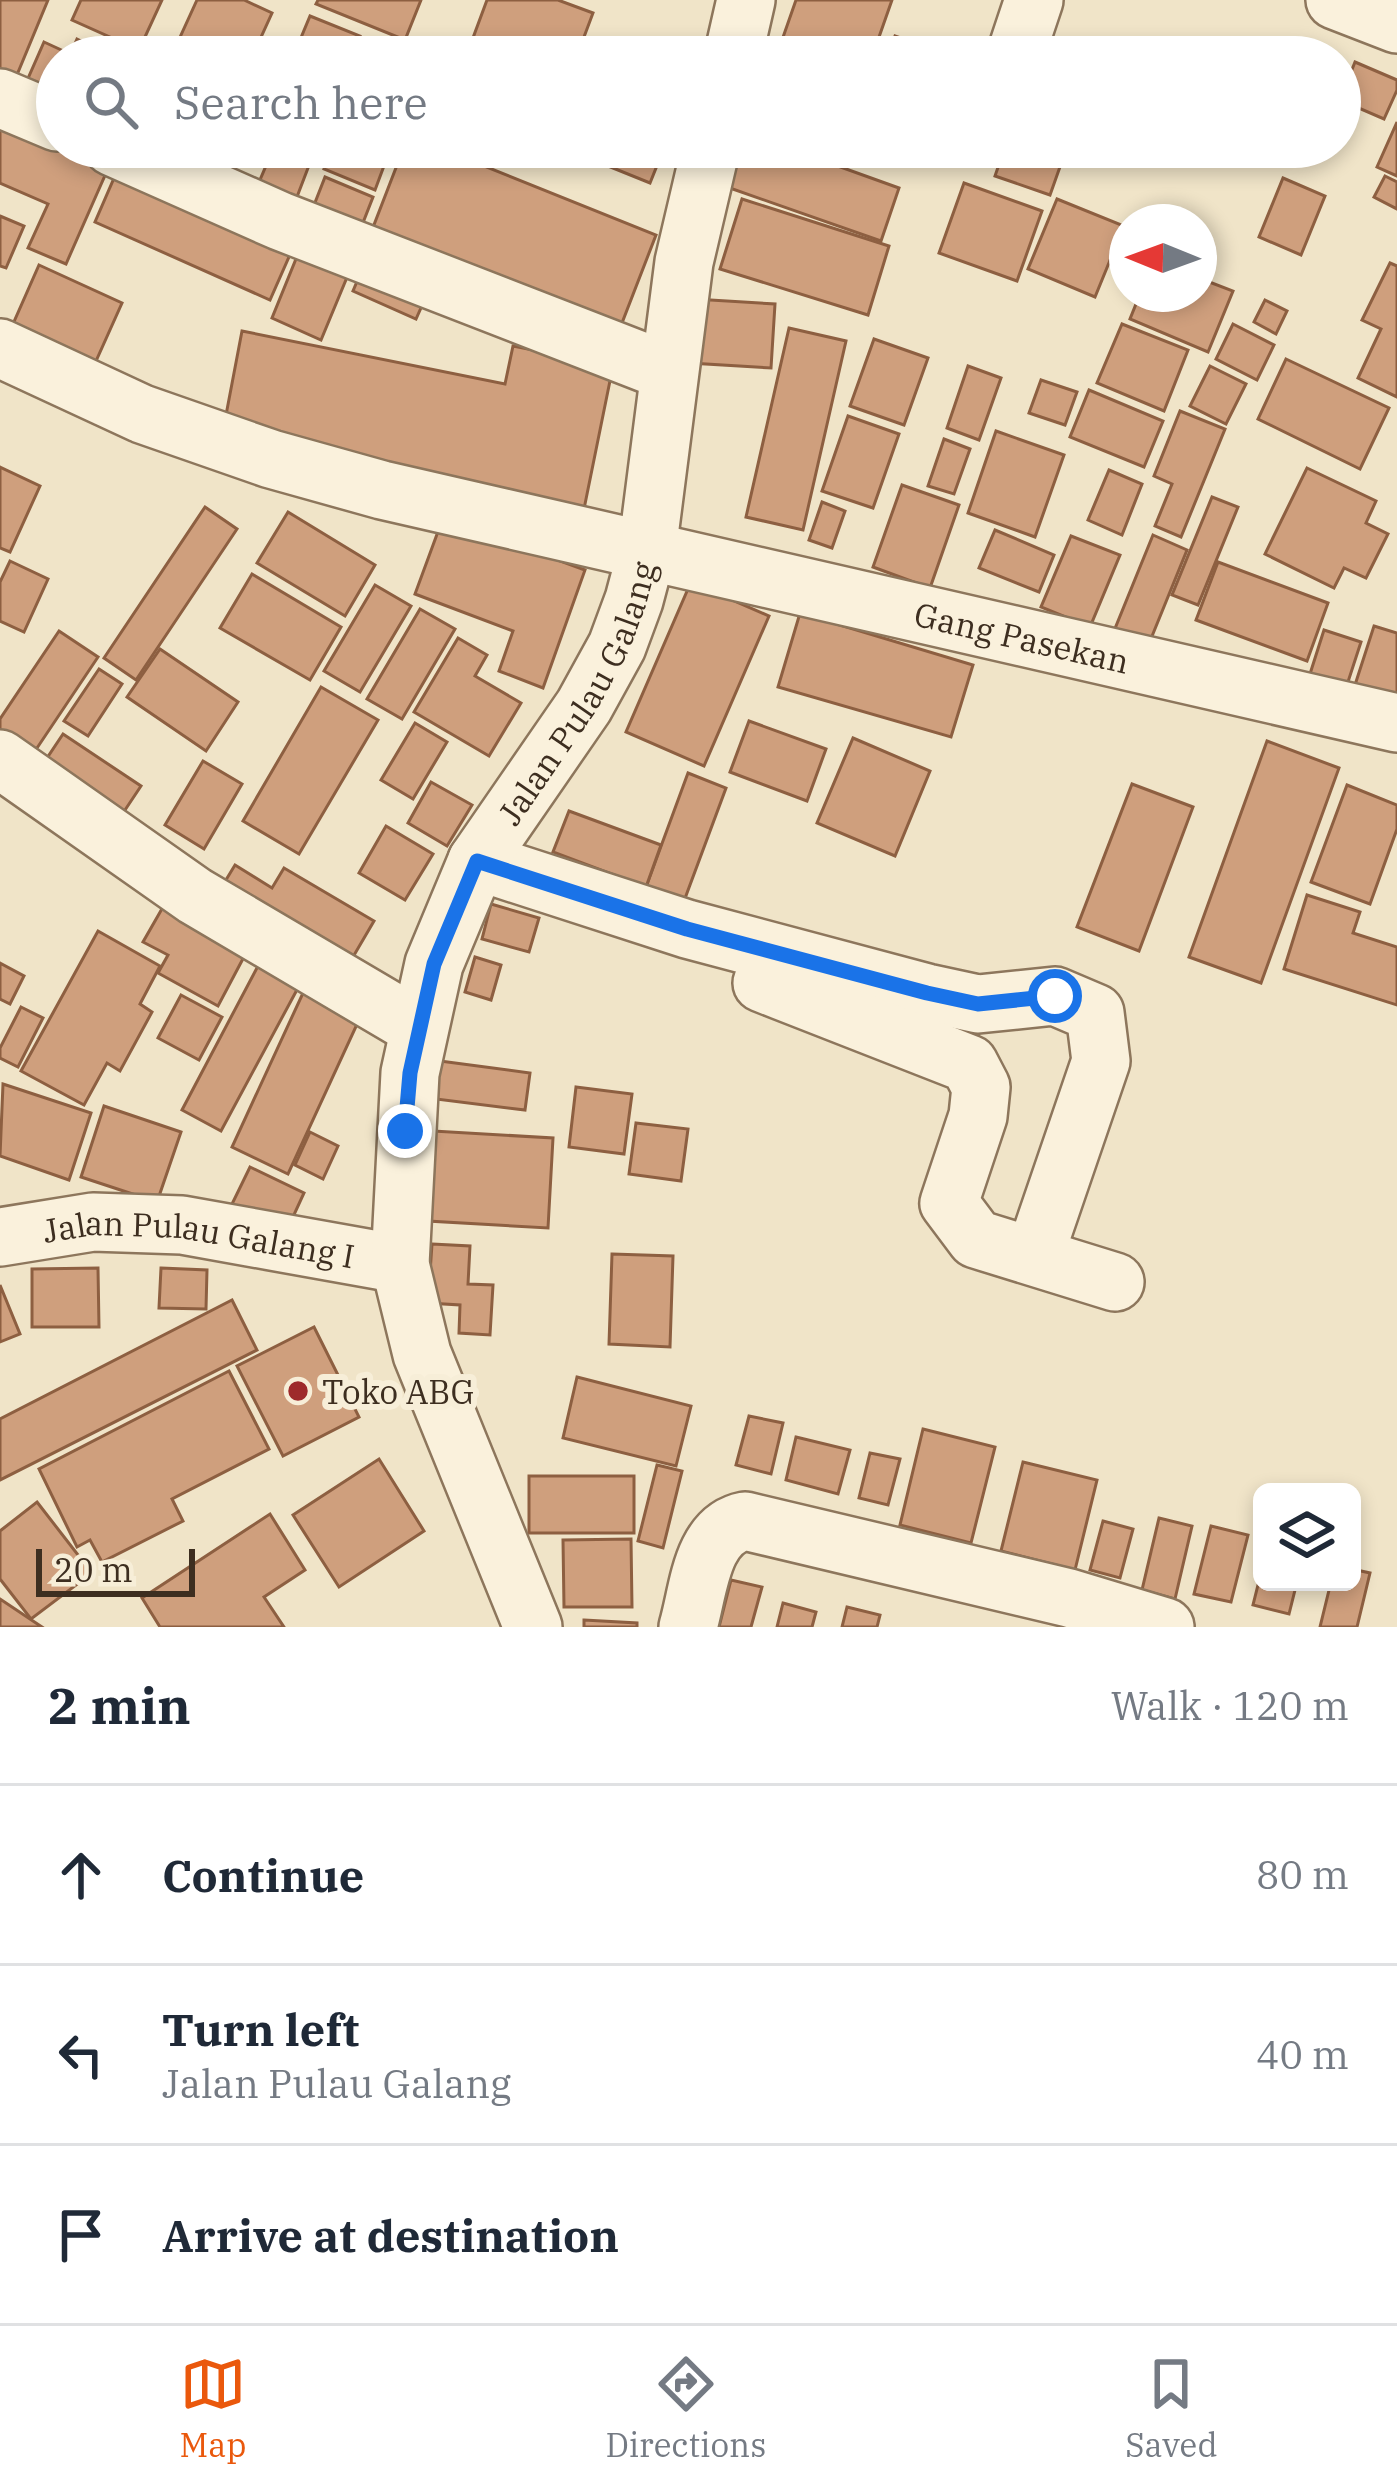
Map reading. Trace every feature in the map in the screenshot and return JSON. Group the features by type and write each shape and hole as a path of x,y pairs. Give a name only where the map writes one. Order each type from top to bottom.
{"street":[{"path":"738,36 746,0"},
{"path":"1022,36 1034,0"},
{"path":"1335,0 1397,24"},
{"path":"0,98 36,113"},
{"path":"160,168 280,221 669,372"},
{"name":"Jalan Pulau Galang","path":"533,1627 422,1354 400,1264 405,1131 419,1028 434,964 477,861 584,706 617,646 647,551 684,262 706,168"},
{"name":"Gang Pasekan","path":"0,348 142,414 271,459 382,490 1397,723"},
{"path":"0,759 177,885 419,1028"},
{"path":"477,861 687,929 978,1004 1055,996 1095,1013 1101,1060 1035,1255"},
{"path":"687,929 750,978 970,1064 980,1088 978,1116 950,1203 976,1239 1115,1282"},
{"path":"980,1088 1011,1049 1024,999"},
{"name":"Jalan Pulau Galang I","path":"0,1237 92,1222 182,1225 400,1264"},
{"path":"688,1627 713,1539 730,1524 745,1521 1064,1612 1165,1627"}],"building":[{"path":"0,0 48,0 14,82 0,76"},
{"path":"81,0 162,0 145,36 108,36 72,20"},
{"path":"197,0 244,0 272,13 262,36 181,36"},
{"path":"318,0 421,0 407,36 395,36 316,4"},
{"path":"487,0 558,0 593,13 584,36 474,36"},
{"path":"796,0 892,0 879,36 783,36"},
{"path":"310,16 360,36 302,36"},
{"path":"36,60 36,88 26,83"},
{"path":"1361,65 1397,80 1384,119 1361,109"},
{"path":"1397,122 1397,176 1377,167"},
{"path":"0,129 36,140 36,168 108,168 66,264 28,248 48,204 0,183"},
{"path":"118,168 134,168 296,241 270,300 95,222"},
{"path":"265,168 308,168 295,202 257,187"},
{"path":"324,168 383,168 375,190"},
{"path":"396,168 489,168 656,235 615,341 367,243"},
{"path":"613,168 656,168 650,183"},
{"path":"734,168 843,168 899,188 881,241 727,187"},
{"path":"998,168 1060,168 1050,195 995,176"},
{"path":"1385,176 1397,182 1397,209 1374,197"},
{"path":"325,177 373,197 357,238 309,218"},
{"path":"1283,178 1325,196 1301,255 1259,237"},
{"path":"964,183 1042,211 1017,281 939,253"},
{"path":"742,199 889,246 868,315 720,269"},
{"path":"1057,199 1109,220 1109,263 1095,297 1028,269"},
{"path":"0,216 24,226 6,268 0,266"},
{"path":"300,249 350,270 321,340 272,318"},
{"path":"1390,263 1397,266 1397,397 1358,378 1381,329 1362,320"},
{"path":"39,265 122,303 96,361 13,324"},
{"path":"364,265 428,292 416,319 353,291"},
{"path":"1217,285 1233,291 1208,352 1130,319 1133,312 1217,312"},
{"path":"694,299 775,304 771,368 690,363"},
{"path":"1265,300 1287,311 1276,334 1254,322"},
{"path":"1122,324 1188,350 1164,411 1097,383"},
{"path":"1233,324 1274,345 1257,380 1216,359"},
{"path":"789,328 846,341 803,530 746,517"},
{"path":"242,331 505,384 513,346 613,366 584,509 222,436"},
{"path":"874,339 928,358 904,425 850,406"},
{"path":"1286,359 1389,408 1360,469 1258,419"},
{"path":"968,366 1001,378 979,440 947,428"},
{"path":"1210,366 1246,384 1226,424 1190,406"},
{"path":"1041,380 1077,392 1065,425 1029,413"},
{"path":"1089,390 1163,421 1144,467 1070,437"},
{"path":"1180,411 1225,429 1181,537 1155,526 1172,484 1154,476"},
{"path":"848,416 899,434 873,508 822,491"},
{"path":"996,431 1064,455 1035,537 968,513"},
{"path":"944,439 970,449 954,494 928,486"},
{"path":"0,467 40,486 10,552 0,548"},
{"path":"1307,468 1376,501 1366,523 1388,534 1366,578 1344,568 1334,588 1265,554"},
{"path":"1109,470 1142,484 1122,535 1088,520"},
{"path":"902,485 959,505 930,588 873,567"},
{"path":"1212,497 1238,507 1198,605 1172,595"},
{"path":"822,502 845,511 832,548 809,540"},
{"path":"205,507 237,529 136,680 104,658"},
{"path":"288,512 375,565 345,616 257,563"},
{"path":"443,518 585,570 543,688 499,671 513,631 415,594"},
{"path":"995,530 1054,555 1039,592 979,568"},
{"path":"1153,535 1187,550 1148,646 1114,631"},
{"path":"1071,536 1120,555 1090,627 1041,607"},
{"path":"10,561 48,579 24,632 0,621 0,582"},
{"path":"1218,562 1328,603 1307,661 1196,620"},
{"path":"252,574 341,627 310,680 220,628"},
{"path":"691,582 769,616 704,766 626,732"},
{"path":"375,585 411,606 360,692 324,671"},
{"path":"420,609 455,629 402,719 367,699"},
{"path":"800,613 973,665 951,737 778,687"},
{"path":"1374,626 1397,633 1397,701 1354,688"},
{"path":"1324,630 1361,642 1346,688 1309,677"},
{"path":"59,631 98,657 31,757 0,735 0,719"},
{"path":"458,638 487,655 475,676 521,703 489,756 414,712"},
{"path":"160,649 238,702 206,751 127,697"},
{"path":"99,669 122,684 88,736 64,721"},
{"path":"321,687 378,720 299,854 243,821"},
{"path":"749,721 826,749 807,801 730,772"},
{"path":"415,723 447,742 413,799 381,780"},
{"path":"63,734 141,786 113,828 35,776"},
{"path":"853,738 930,771 895,856 817,823"},
{"path":"1267,741 1339,768 1261,983 1189,957"},
{"path":"203,761 242,784 204,849 165,825"},
{"path":"688,773 726,788 684,901 646,887"},
{"path":"431,782 472,805 447,846 408,823"},
{"path":"1132,784 1193,807 1139,951 1077,927"},
{"path":"1347,785 1397,805 1397,829 1370,904 1311,882"},
{"path":"569,811 661,845 646,887 553,852"},
{"path":"386,826 433,854 405,900 359,873"},
{"path":"235,865 272,888 284,868 374,921 343,974 215,898"},
{"path":"1307,895 1360,912 1353,933 1397,947 1397,1005 1284,969"},
{"path":"491,904 539,918 529,952 482,939"},
{"path":"163,907 246,953 218,1006 158,973 168,955 143,942"},
{"path":"98,931 160,966 140,1004 152,1012 120,1071 107,1063 84,1105 21,1071"},
{"path":"475,957 501,965 491,1000 465,992"},
{"path":"0,963 24,976 10,1004 0,999"},
{"path":"259,964 299,986 221,1131 182,1110"},
{"path":"303,993 359,1020 288,1174 232,1147"},
{"path":"181,995 222,1017 199,1060 158,1038"},
{"path":"21,1007 43,1018 18,1067 0,1058 0,1048"},
{"path":"440,1061 530,1073 525,1110 436,1099"},
{"path":"3,1084 91,1113 69,1180 0,1156"},
{"path":"576,1087 632,1094 624,1154 569,1147"},
{"path":"104,1106 181,1132 157,1202 81,1177"},
{"path":"636,1123 688,1129 681,1181 629,1174"},
{"path":"433,1131 553,1138 548,1228 428,1221"},
{"path":"310,1132 338,1146 323,1179 295,1165"},
{"path":"250,1167 304,1193 287,1230 232,1204"},
{"path":"432,1244 470,1246 468,1284 493,1285 490,1335 459,1333 460,1305 428,1303"},
{"path":"612,1254 673,1256 670,1347 609,1344"},
{"path":"98,1268 99,1327 32,1327 32,1269"},
{"path":"161,1268 207,1270 206,1309 159,1308"},
{"path":"0,1285 20,1334 0,1342"},
{"path":"232,1300 257,1350 0,1480 0,1419"},
{"name":"Toko ABG","path":"314,1327 359,1417 283,1456 237,1366"},
{"path":"229,1371 269,1449 172,1499 183,1521 102,1562 90,1540 77,1547 39,1469"},
{"path":"577,1377 691,1406 676,1466 563,1438"},
{"path":"749,1416 783,1423 771,1474 736,1465"},
{"path":"923,1429 995,1447 971,1543 900,1525"},
{"path":"796,1437 850,1450 838,1494 786,1480"},
{"path":"870,1453 900,1459 888,1505 859,1498"},
{"path":"379,1459 424,1531 339,1587 293,1515"},
{"path":"1023,1462 1097,1480 1075,1570 1001,1551"},
{"path":"657,1465 682,1471 663,1548 638,1541"},
{"path":"529,1476 634,1476 634,1533 529,1533"},
{"path":"37,1502 92,1573 31,1619 0,1579 0,1531"},
{"path":"270,1514 305,1570 264,1597 284,1627 160,1627 142,1598"},
{"path":"1159,1518 1192,1526 1175,1599 1142,1590"},
{"path":"1103,1521 1133,1529 1120,1578 1090,1570"},
{"path":"1211,1526 1248,1535 1231,1602 1194,1594"},
{"path":"631,1539 632,1607 564,1607 563,1540"},
{"path":"1361,1571 1370,1573 1357,1627 1320,1627 1329,1591 1361,1591"},
{"path":"731,1580 762,1587 751,1627 719,1627"},
{"path":"1256,1591 1295,1591 1289,1614 1253,1605"},
{"path":"0,1599 42,1627 0,1627"},
{"path":"783,1603 816,1612 812,1627 777,1627"},
{"path":"847,1607 880,1615 877,1627 842,1627"},
{"path":"584,1620 637,1623 637,1627 584,1627"}],"place":[{"name":"Toko ABG","path":"298,1391"}],"route":[{"path":"405,1131 410,1073 434,964 477,861 687,929 927,993 978,1004 1055,996"}]}
